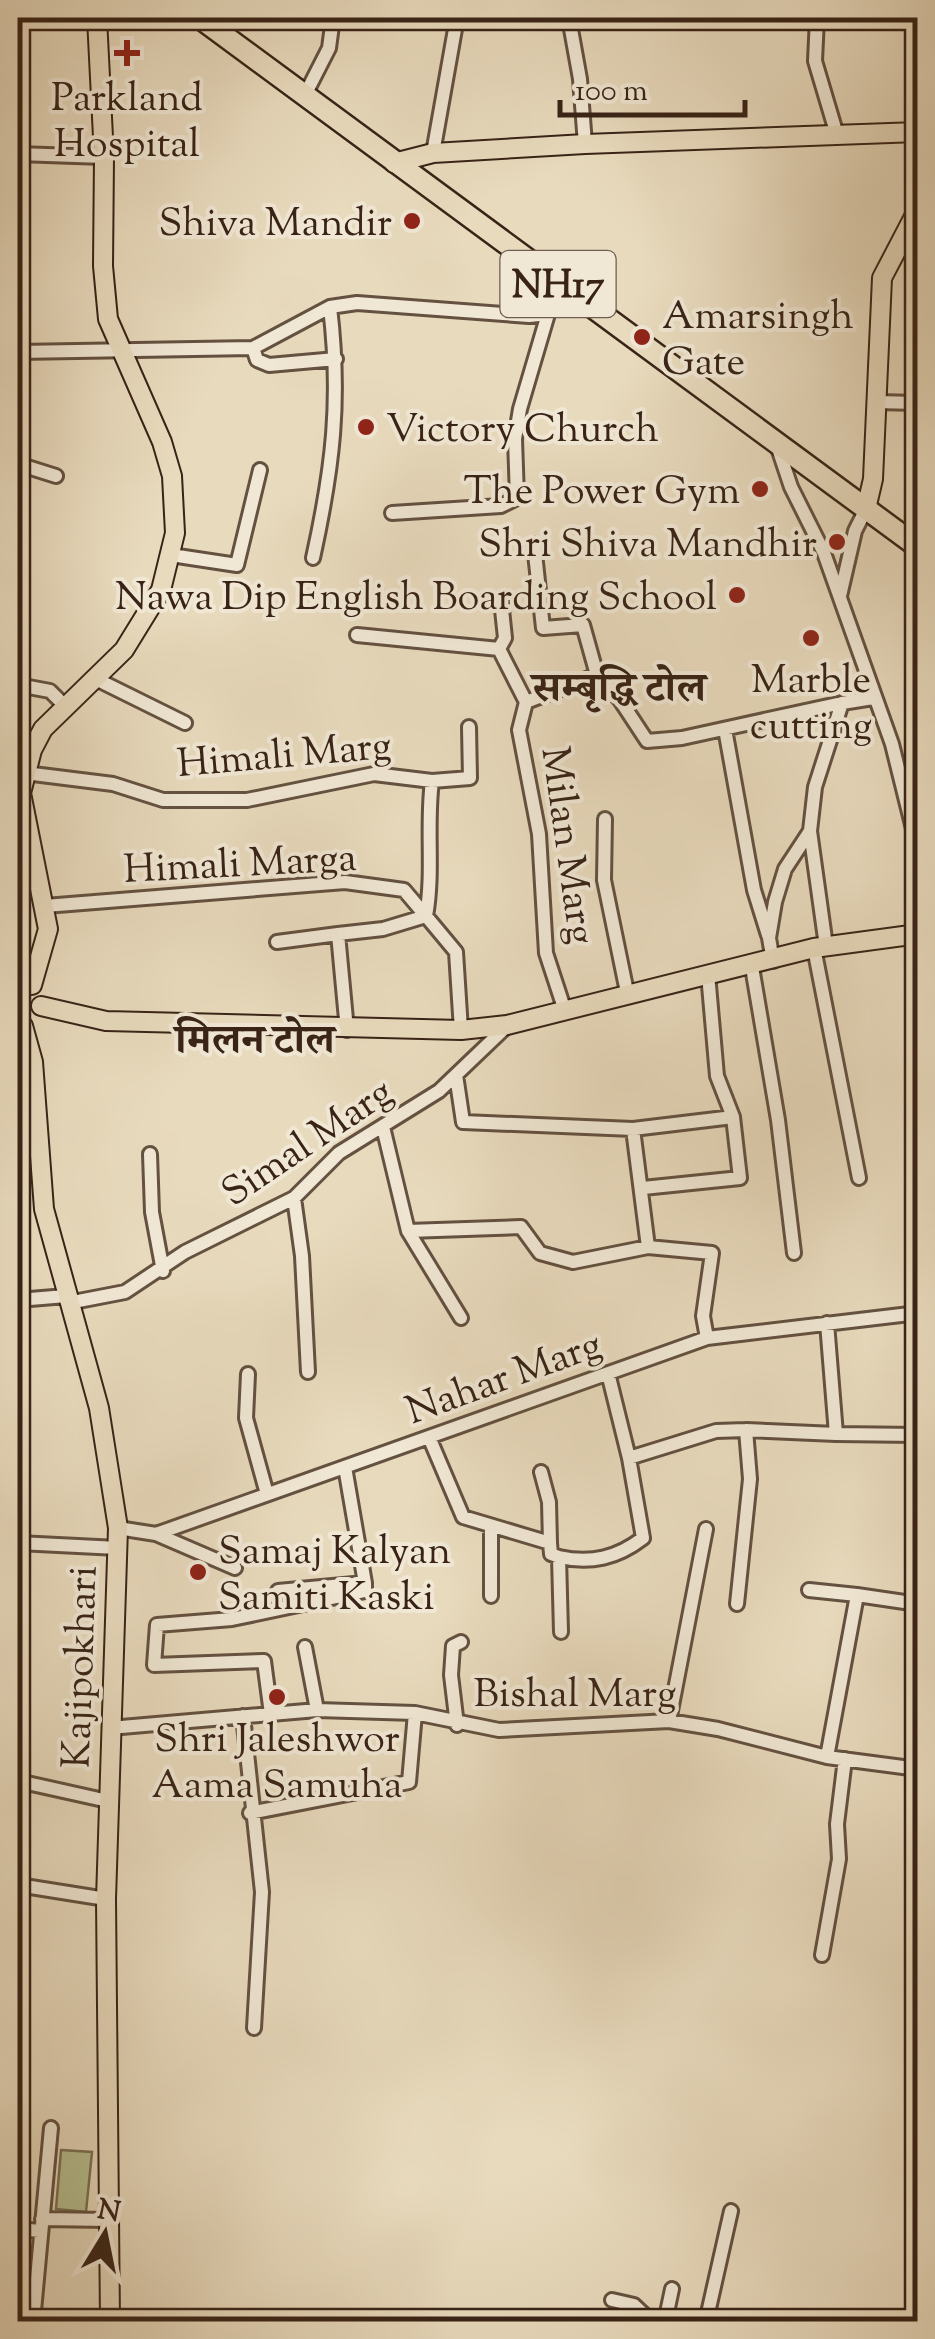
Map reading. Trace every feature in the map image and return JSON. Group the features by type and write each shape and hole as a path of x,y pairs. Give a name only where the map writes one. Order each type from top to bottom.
{"highway":[{"name":"NH17","path":"200,18 918,547"}],"main road":[{"path":"20,1027 36,1019 41,1006 25,982 48,939 46,906 20,794 25,773 43,729 64,706 98,680 146,614 171,555 176,507 172,476 156,427 108,319 103,266 104,157 97,18"},
{"path":"394,163 433,153 584,144 917,133"},
{"path":"866,509 873,479 882,278 918,209"},
{"name":"Milan Marg","path":"41,1006 106,1021 461,1030 507,1025 627,992 752,967 820,947 918,934"},
{"name":"Kajipokhari","path":"20,1027 33,1062 44,1209 99,1408 118,1528 106,1899 110,2322"}],"street":[{"path":"304,97 329,48 333,18"},
{"path":"433,153 457,18"},
{"path":"569,18 580,79 584,144"},
{"path":"817,18 815,61 837,134"},
{"path":"18,154 104,157"},
{"path":"18,352 252,348 330,307 356,303 530,316 548,314 520,409 515,438 516,498 511,504 484,508 392,514"},
{"path":"314,558 336,444 336,359 330,307"},
{"path":"252,348 258,360 269,365 336,359"},
{"path":"876,402 918,404"},
{"path":"777,442 840,596 892,744 918,849"},
{"path":"18,464 56,476"},
{"path":"171,555 236,565 260,470"},
{"path":"840,596 866,509"},
{"path":"534,544 539,604 547,630 584,625 596,675 620,700 647,741 873,698"},
{"path":"499,649 505,638 501,600"},
{"path":"358,635 499,649"},
{"path":"499,649 526,702"},
{"name":"Milan Marg","path":"565,1011 546,954 538,834 519,730 526,702 596,675"},
{"path":"98,680 186,723"},
{"path":"18,685 50,692 64,706"},
{"path":"842,703 814,787 810,831 820,947 859,1178"},
{"path":"277,942 426,916 432,887 428,816 432,781 470,778 468,727"},
{"path":"725,729 754,890 773,960"},
{"name":"Himali Marg","path":"25,773 112,784 163,800 248,800 374,774 432,781"},
{"path":"605,819 604,880 627,992"},
{"path":"769,938 785,869 810,831"},
{"name":"Himali Marga","path":"46,906 345,882 404,890 456,952 461,1030"},
{"path":"338,934 347,1030"},
{"path":"752,967 778,1120 794,1253"},
{"path":"644,1188 740,1178 733,1117 717,1076 708,974"},
{"name":"Simal Marg","path":"18,1300 125,1292 185,1252 294,1198 339,1153 456,1075 507,1025"},
{"path":"456,1075 463,1122 633,1129 733,1117"},
{"path":"383,1127 408,1232 461,1318"},
{"path":"633,1129 644,1188 648,1247"},
{"path":"150,1154 152,1212 162,1270"},
{"path":"294,1198 302,1256 308,1372"},
{"path":"408,1232 522,1227 540,1254 573,1262 648,1247 712,1252 703,1316 707,1338"},
{"name":"Nahar Marg","path":"118,1528 156,1534 707,1338 918,1313"},
{"path":"827,1323 836,1434"},
{"path":"248,1374 246,1418 267,1494"},
{"path":"541,1472 550,1502 551,1554 599,1560 625,1552 643,1538 629,1458 608,1374"},
{"path":"737,1604 750,1479 746,1430"},
{"path":"629,1458 716,1431 918,1435"},
{"path":"429,1437 463,1518 550,1543"},
{"path":"271,1714 264,1661 154,1666 157,1625 280,1610 365,1591 346,1467"},
{"path":"491,1529 492,1596"},
{"path":"670,1722 706,1529"},
{"path":"156,1534 235,1568"},
{"path":"18,1543 118,1548"},
{"path":"559,1557 561,1632"},
{"path":"278,1591 365,1583"},
{"path":"808,1590 918,1604"},
{"path":"826,1757 857,1595"},
{"path":"458,1725 451,1674 454,1646 461,1642"},
{"path":"304,1647 317,1710"},
{"name":"Bishal Marg","path":"110,1728 317,1710 415,1713 458,1725 498,1730 670,1722 718,1729 826,1757 918,1769"},
{"path":"250,1813 409,1782 415,1713"},
{"path":"243,1716 250,1813 262,1892 254,2028"},
{"path":"822,1955 839,1859 837,1824 845,1759"},
{"path":"18,1780 108,1801"},
{"path":"18,1885 106,1899"},
{"path":"18,2310 33,2316 51,2128"},
{"path":"706,2322 730,2211"},
{"path":"18,2229 109,2220"},
{"path":"665,2322 672,2289"},
{"path":"612,2300 634,2305 652,2322"}],"green space":[{"path":"61,2150 92,2152 86,2212 56,2209"}],"place":[{"name":"Parkland Hospital","path":"127,53"},
{"name":"Shiva Mandir","path":"412,221"},
{"name":"Amarsingh Gate","path":"642,337"},
{"name":"Victory Church","path":"366,427"},
{"name":"The Power Gym","path":"760,489"},
{"name":"Shri Shiva Mandhir","path":"837,542"},
{"name":"Nawa Dip English Boarding School","path":"737,595"},
{"name":"Marble cutting","path":"811,638"},
{"name":"Samaj Kalyan Samiti Kaski","path":"198,1572"},
{"name":"Shri Jaleshwor Aama Samuha","path":"277,1697"}],"district":[{"name":"सम्बृद्धि टोल","path":"619,686"},
{"name":"मिलन टोल","path":"255,1038"}]}
